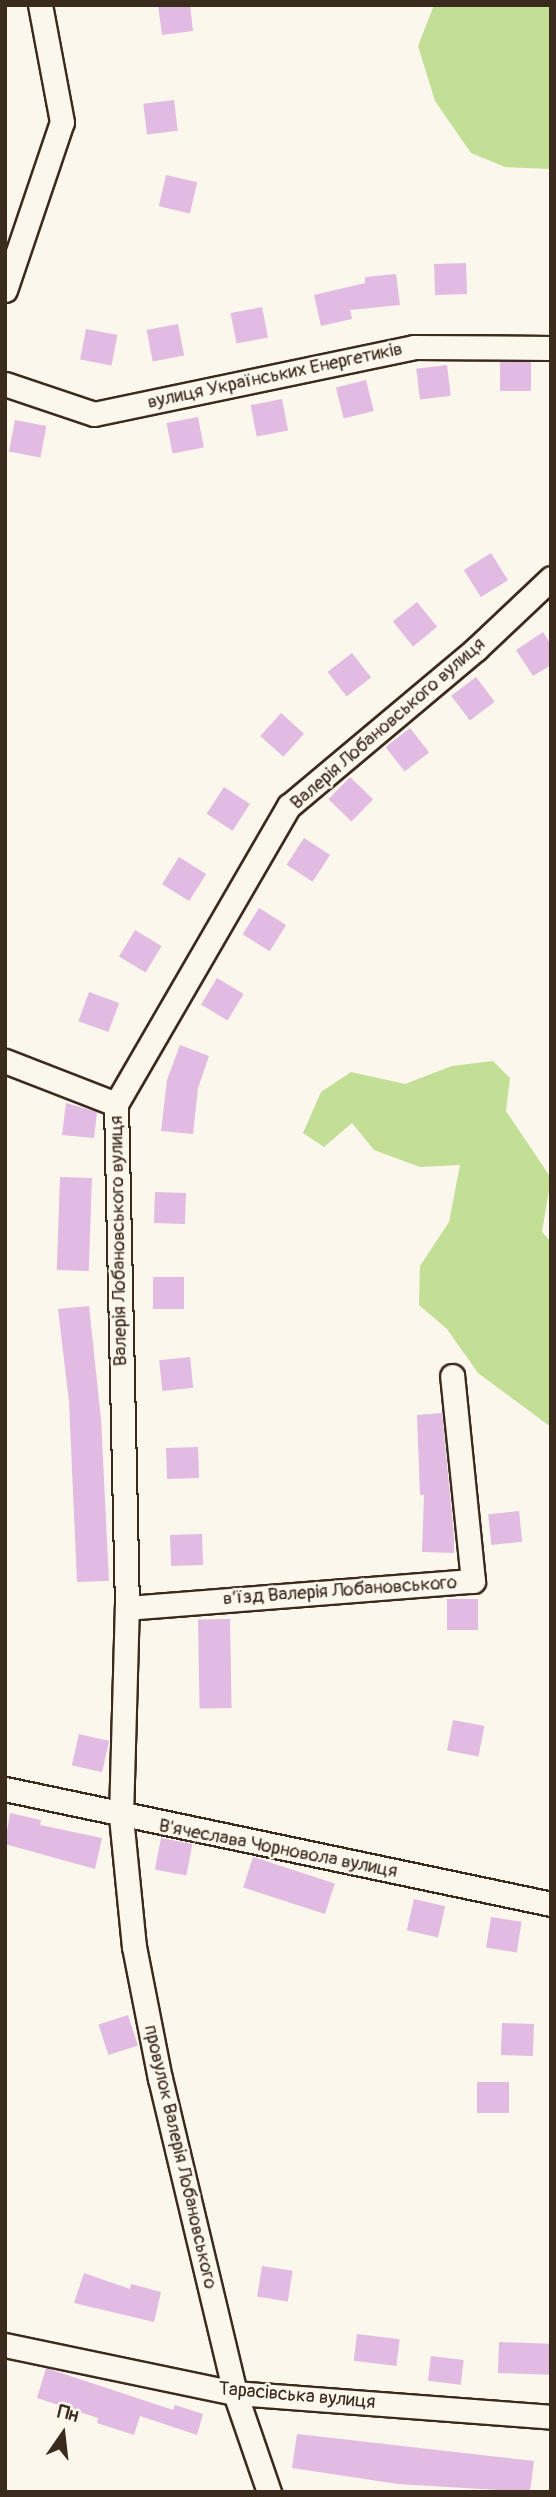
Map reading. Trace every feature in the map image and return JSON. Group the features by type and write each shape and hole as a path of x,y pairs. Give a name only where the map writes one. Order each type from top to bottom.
{"street":[{"path":"5,290 62,122 40,5"},
{"name":"вулиця Українських Енергетиків","path":"5,384 94,414 414,347 551,348"},
{"name":"Валерія Лобановського вулиця","path":"121,1817 127,1608 116,1104 289,806 476,649 551,578"},
{"path":"5,1061 116,1104"},
{"name":"в’їзд Валерія Лобановського","path":"127,1608 473,1581 452,1376"},
{"name":"В'ячеслава Чорновола вулиця","path":"5,1789 121,1817 551,1904"},
{"name":"провулок Валерія Лобановського","path":"121,1817 134,1947 160,2079 235,2393 269,2492"},
{"name":"Тарасівська вулиця","path":"5,2345 235,2393 551,2417"}],"green space":[{"path":"434,5 551,5 551,169 505,167 471,153 435,101 418,46"},
{"path":"493,1061 510,1078 506,1111 551,1178 542,1232 551,1242 551,1427 478,1373 447,1329 419,1305 420,1266 449,1222 460,1165 420,1167 374,1150 352,1123 324,1147 303,1133 321,1092 351,1072 405,1084 452,1066"}],"building":[{"path":"158,5 190,5 193,31 162,35"},
{"path":"174,100 178,131 147,135 143,104"},
{"path":"166,175 197,182 190,213 159,206"},
{"path":"466,263 467,294 435,295 434,264"},
{"path":"396,274 400,305 350,310 352,319 321,326 314,295 365,283 365,277"},
{"path":"262,307 268,337 237,344 231,313"},
{"path":"178,324 184,355 153,362 147,330"},
{"path":"86,329 117,335 111,366 80,359"},
{"path":"500,362 531,362 531,391 500,391"},
{"path":"447,365 451,396 420,400 416,369"},
{"path":"366,380 374,411 344,419 336,387"},
{"path":"282,399 288,430 257,437 251,405"},
{"path":"198,417 204,447 173,454 167,423"},
{"path":"15,420 46,426 40,458 9,451"},
{"path":"491,553 508,580 481,597 464,570"},
{"path":"417,602 437,627 413,646 393,622"},
{"path":"543,632 551,645 551,665 533,676 516,650"},
{"path":"352,653 371,677 347,697 328,672"},
{"path":"476,677 495,702 470,720 451,696"},
{"path":"281,713 304,734 283,757 260,736"},
{"path":"410,728 429,752 405,772 386,747"},
{"path":"350,777 373,799 351,822 328,799"},
{"path":"224,787 250,804 233,831 207,814"},
{"path":"304,838 330,855 313,882 287,865"},
{"path":"179,857 206,874 189,901 162,884"},
{"path":"259,908 286,925 270,951 243,934"},
{"path":"135,930 162,946 146,973 119,957"},
{"path":"217,978 244,994 228,1021 201,1005"},
{"path":"89,992 119,1003 108,1032 78,1021"},
{"path":"180,1045 209,1056 198,1088 193,1134 161,1131 167,1080"},
{"path":"66,1103 97,1112 94,1138 62,1135"},
{"path":"60,1177 92,1178 89,1271 57,1270"},
{"path":"155,1192 186,1193 185,1224 154,1223"},
{"path":"153,1277 184,1277 184,1309 153,1309"},
{"path":"89,1306 101,1419 109,1581 77,1582 69,1402 58,1309"},
{"path":"190,1357 193,1388 162,1391 159,1360"},
{"path":"442,1413 454,1553 422,1552 424,1495 420,1495 417,1415"},
{"path":"198,1447 199,1478 167,1479 166,1448"},
{"path":"519,1511 522,1542 491,1545 488,1514"},
{"path":"202,1534 203,1565 171,1566 170,1535"},
{"path":"447,1599 478,1599 478,1630 447,1630"},
{"path":"230,1619 232,1708 200,1709 198,1620"},
{"path":"453,1720 484,1726 478,1757 447,1750"},
{"path":"79,1734 109,1741 102,1772 72,1765"},
{"path":"10,1813 41,1820 40,1825 102,1838 95,1869 5,1844"},
{"path":"161,1838 192,1844 186,1876 155,1869"},
{"path":"253,1857 335,1884 325,1914 243,1887"},
{"path":"414,1899 445,1906 438,1937 407,1930"},
{"path":"491,1917 522,1922 517,1952 486,1948"},
{"path":"128,2015 138,2045 108,2055 99,2025"},
{"path":"502,2023 534,2024 533,2056 501,2055"},
{"path":"477,2082 509,2082 509,2113 477,2113"},
{"path":"262,2266 293,2271 288,2301 257,2297"},
{"path":"84,2273 130,2289 131,2284 161,2292 154,2322 74,2303"},
{"path":"357,2334 400,2339 396,2366 354,2361"},
{"path":"499,2342 551,2344 550,2375 498,2373"},
{"path":"431,2356 464,2360 461,2385 428,2381"},
{"path":"46,2368 173,2410 175,2405 203,2414 197,2435 140,2416 134,2435 97,2423 98,2418 37,2398"},
{"path":"297,2434 534,2461 530,2492 398,2484 292,2468"}]}
